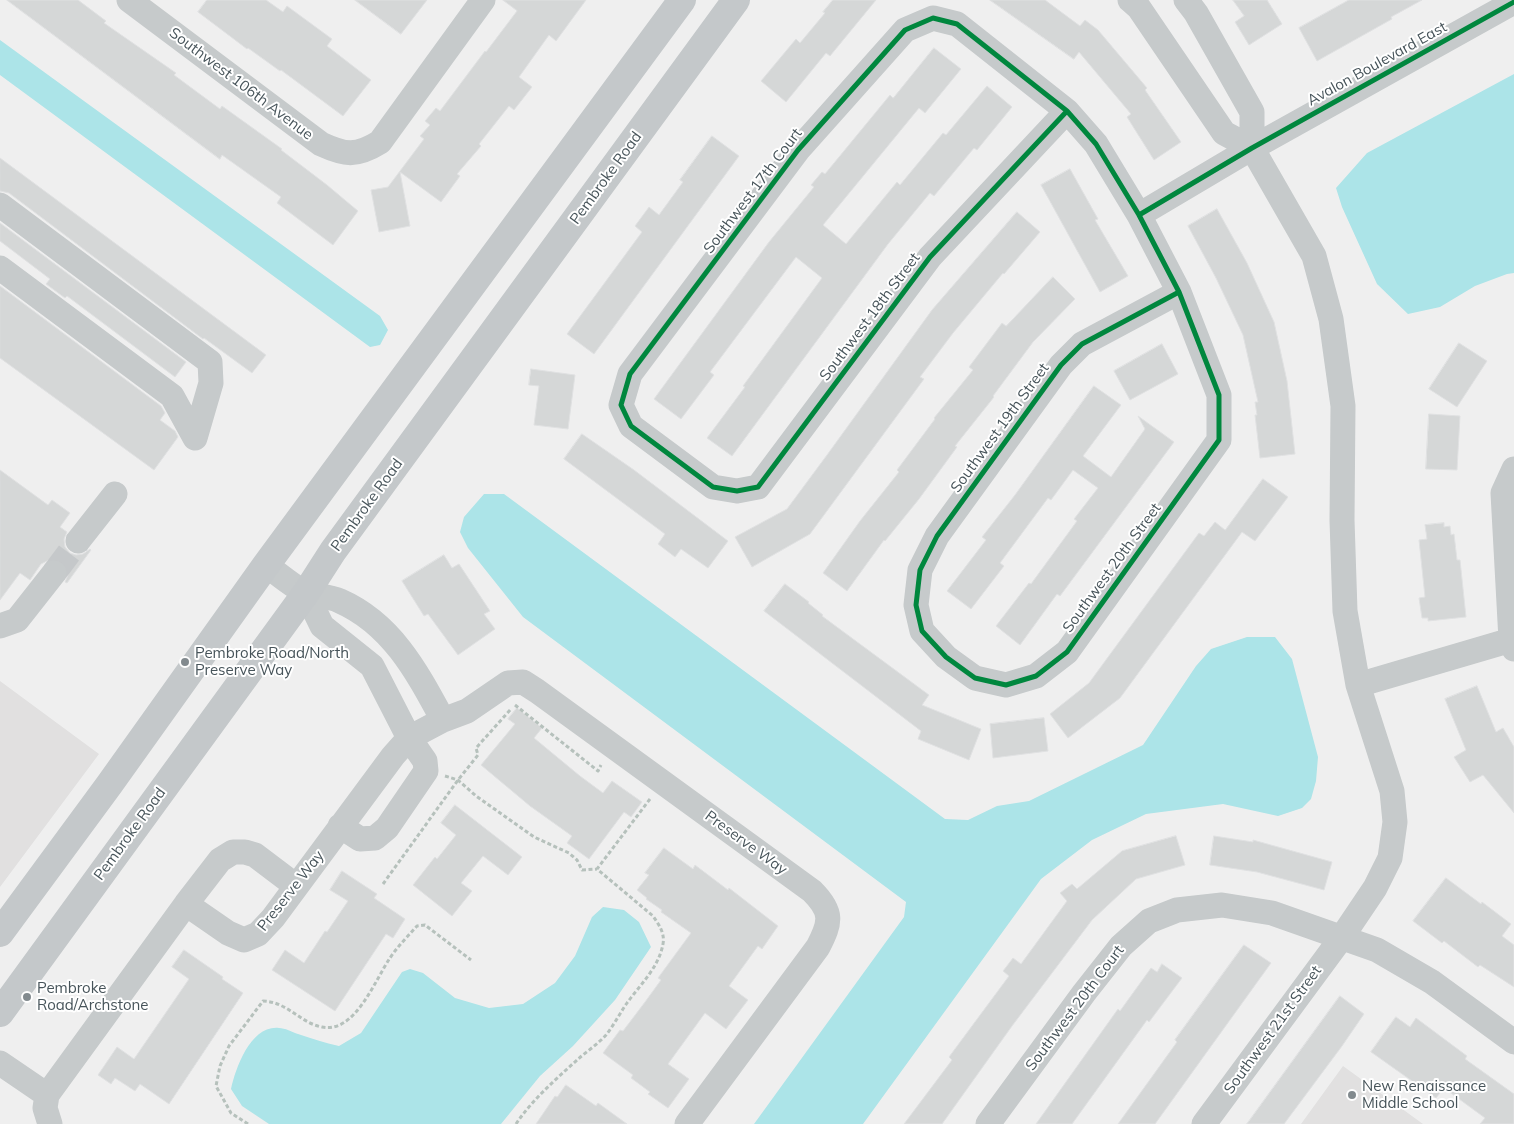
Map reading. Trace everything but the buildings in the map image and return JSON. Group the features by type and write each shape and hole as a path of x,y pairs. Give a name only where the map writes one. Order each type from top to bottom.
{"main road":[{"path":"0,933 109,785 266,565 682,0"},
{"name":"Pembroke Road","path":"0,1013 306,593 333,551 736,0"}],"street":[{"name":"Southwest 106th Avenue","path":"129,0 321,144 340,153 358,152 371,148 380,142 479,1"},
{"path":"1130,0 1139,8 1224,133 1252,148 1252,112 1196,13 1186,0"},
{"name":"Avalon Boulevard East","path":"1139,215 1478,10 1514,2"},
{"name":"Southwest 17th Court","path":"737,491 713,486 631,426 621,404 630,374 798,150 905,30 933,18 956,24 1068,111"},
{"path":"1068,111 1096,144 1139,215 1179,292"},
{"name":"Southwest 18th Street","path":"737,491 758,487 930,258 1068,111"},
{"name":"Southwest 21st Street","path":"1204,1124 1342,937 1375,888 1390,858 1395,822 1392,791 1358,685 1345,611 1342,520 1343,406 1331,319 1314,256 1252,148"},
{"path":"0,205 210,362 211,383 195,438 172,396 0,268"},
{"name":"Southwest 20th Street","path":"1006,685 1036,676 1067,652 1219,440 1219,395 1179,292"},
{"name":"Southwest 19th Street","path":"1006,685 975,678 946,657 922,631 916,605 920,570 937,536 1062,365 1082,344 1179,292"},
{"path":"1358,685 1513,644 1502,493 1514,469"},
{"path":"78,541 115,494"},
{"path":"266,565 306,593 327,596 341,601 362,613 383,630 401,649 443,720"},
{"path":"0,626 17,620 54,573"},
{"path":"306,593 322,626 372,666 409,738 425,760 426,771 387,828 375,838 360,839 340,826"},
{"path":"381,682 411,664"},
{"name":"Preserve Way","path":"186,904 228,933 244,940 258,934 273,918 392,756 409,738 443,720 467,711 508,683 523,682 812,891 828,912 828,928 818,947 687,1124"},
{"path":"50,1124 45,1108 47,1095 220,860 233,852 246,852 255,855 296,886"},
{"name":"Southwest 20th Court","path":"988,1124 1084,993 1121,946 1149,921 1177,910 1222,905 1272,913 1342,937"},
{"path":"1342,937 1377,950 1432,982 1514,1042"},
{"path":"0,1063 47,1095"}],"path":[{"path":"383,884 478,755 476,748 514,705 598,771 612,746"},
{"path":"426,771 458,780 476,796 534,837 570,853 577,860 582,870 597,869 653,916 660,925 663,934 663,944 653,969 626,1004 605,1036 557,1078 526,1110 516,1124"},
{"path":"597,869 662,782"},
{"path":"248,1124 231,1112 216,1086 220,1066 228,1046 263,1001 279,1003 321,1027 339,1027 361,1006 391,957 417,926 425,925 471,960"}],"shaded area":[{"path":"0,681 99,754 0,887"},
{"name":"New Renaissance Middle School","path":"1343,1066 1423,1124 1301,1124"}],"water":[{"path":"0,40 380,316 388,330 380,345 370,347 0,75"},
{"path":"1514,74 1514,273 1475,286 1440,307 1408,314 1377,284 1342,207 1336,188 1367,153"},
{"path":"484,494 504,494 945,819 968,820 997,806 1029,801 1143,745 1196,666 1211,649 1247,637 1275,637 1292,659 1318,757 1316,781 1311,799 1302,808 1278,816 1223,804 1146,814 1092,840 1041,879 863,1124 754,1124 904,917 906,902 523,617 468,548 460,532 464,517"},
{"path":"603,907 624,910 639,922 651,947 615,1000 573,1046 540,1076 501,1124 269,1124 242,1106 231,1089 246,1049 260,1033 269,1029 281,1028 339,1046 361,1033 402,972 410,969 423,973 455,998 489,1008 523,1004 555,983 575,956 592,917"}],"tunnel":[{"path":"54,573 78,541"}],"cycle path":[{"path":"1179,292 1082,344 1061,365 937,536 920,570 916,605 922,631 946,657 975,678 1006,685 1036,676 1067,652 1219,440 1219,395 1179,292 1139,215 1252,148 1514,2"},
{"path":"1067,111 930,257 758,487 737,491 713,487 631,426 621,405 630,374 798,150 905,30 933,18 957,24 1067,111 1096,144 1139,215"}],"place":[{"name":"Pembroke Road/North Preserve Way","path":"185,662"},
{"name":"Pembroke Road/Archstone","path":"27,997"},
{"name":"New Renaissance Middle School","path":"1352,1095"}]}
